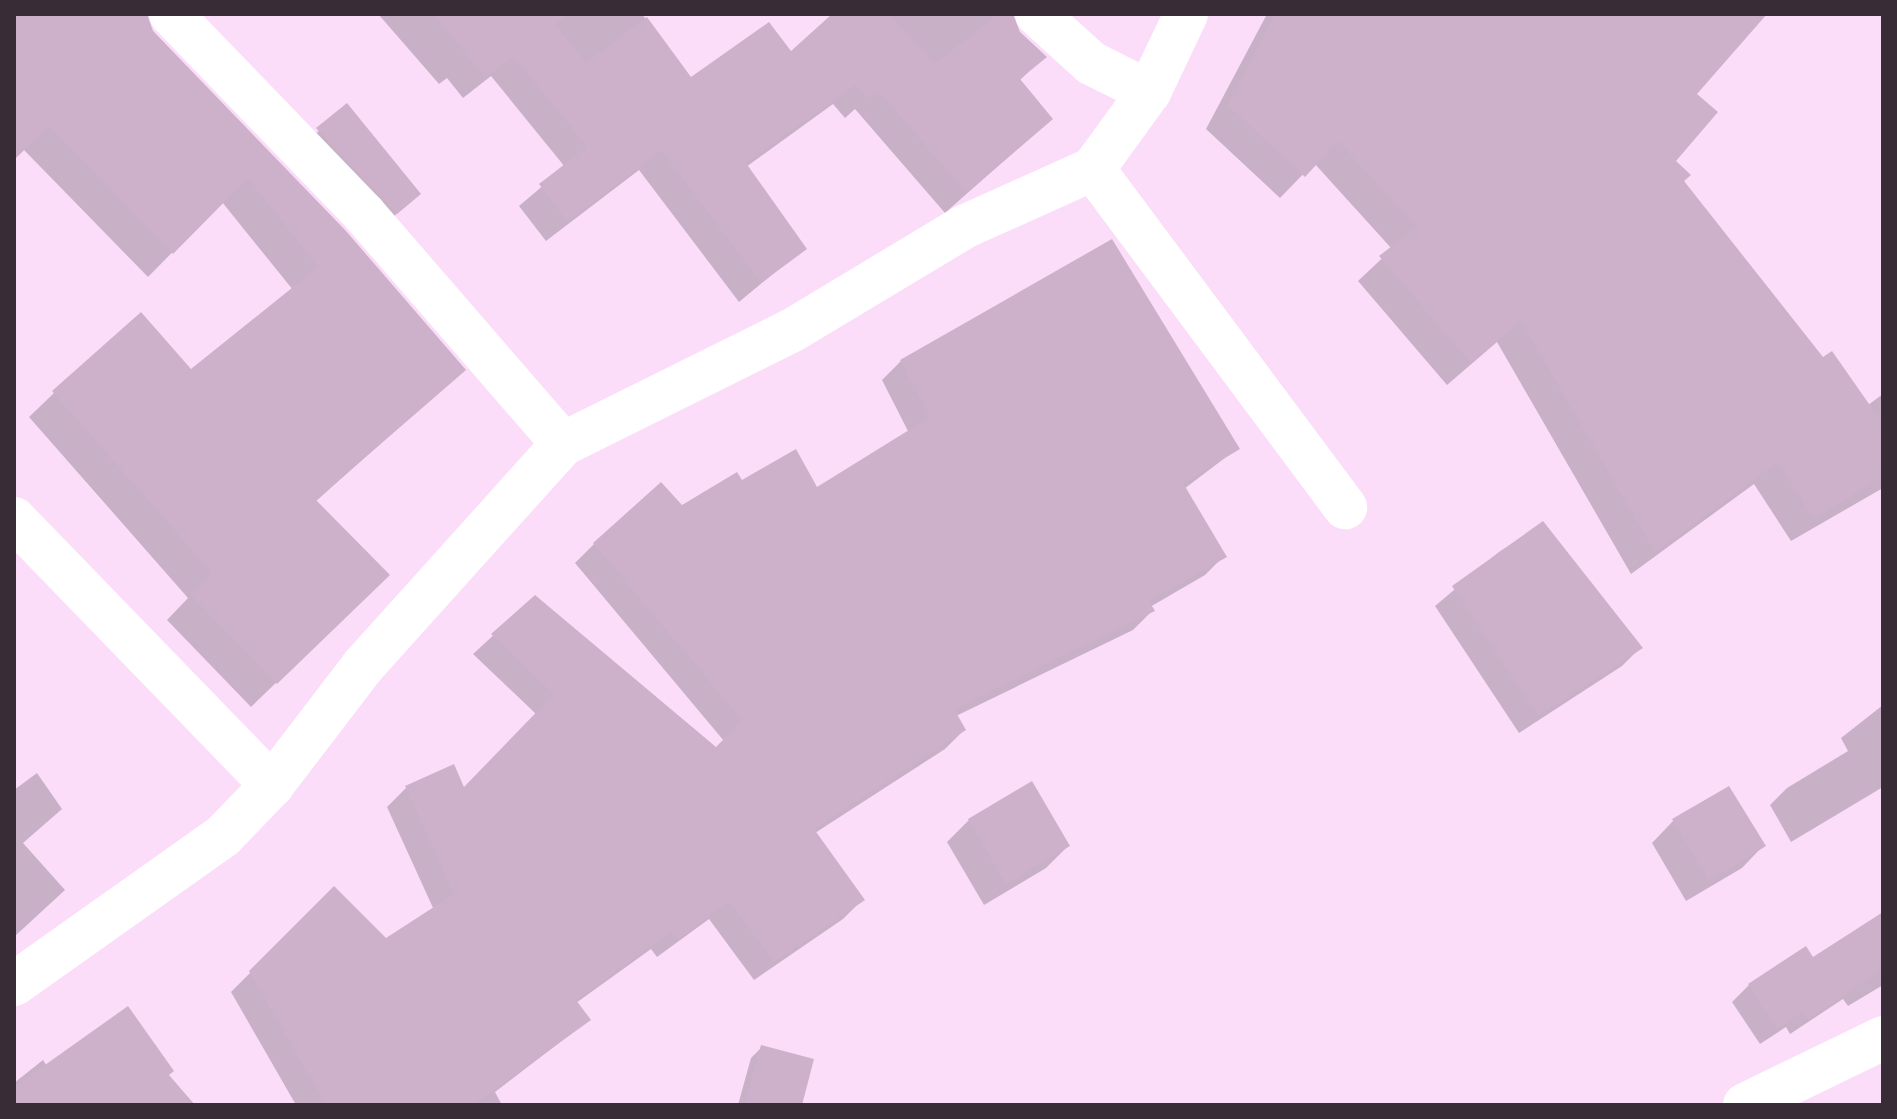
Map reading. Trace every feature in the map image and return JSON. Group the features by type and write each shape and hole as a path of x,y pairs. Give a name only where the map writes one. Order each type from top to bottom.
{"street":[{"path":"171,14 364,214 563,444"},
{"path":"1037,14 1078,30 1108,74 1149,92"},
{"path":"14,984 223,836 272,785 363,666 563,444 791,331 966,226 1093,169 1149,92 1186,14"},
{"path":"1093,169 1345,507"},
{"path":"14,519 272,785"},
{"path":"1745,1105 1883,1038"}],"building":[{"path":"14,14 147,14 153,31 346,231 466,370 316,500 390,575 277,684 190,594 212,573 52,391 141,312 191,369 318,267 248,178 173,254 49,126 14,160"},
{"path":"433,14 567,14 555,24 586,63 647,17 691,77 769,22 791,51 832,14 889,14 935,64 998,14 1013,14 1020,32 1047,57 1020,79 1053,119 967,193 877,90 868,98 855,85 746,163 807,249 761,283 661,150 568,222 539,184 587,147 513,56 485,78"},
{"path":"1275,14 1767,14 1697,94 1718,112 1676,161 1691,175 1684,181 1823,357 1832,351 1883,424 1883,476 1814,519 1778,462 1655,552 1521,321 1471,363 1379,256 1417,227 1338,141 1305,177 1228,105"},
{"path":"347,103 421,194 397,214 316,128"},
{"path":"1112,239 1240,449 1183,483 1227,557 1149,601 1155,611 954,709 966,730 814,829 865,900 774,962 729,901 677,940 671,932 576,1000 591,1020 473,1105 326,1105 249,971 334,886 386,938 454,894 405,786 454,764 464,787 554,694 491,634 535,595 716,747 742,720 593,543 661,482 682,505 737,472 742,480 796,449 817,487 930,417 900,360"},
{"path":"1543,521 1643,648 1538,716 1452,586"},
{"path":"1032,781 1070,846 1006,884 968,819"},
{"path":"1729,786 1766,846 1709,881 1672,819"},
{"path":"1883,912 1883,969 1808,1019 1803,1012 1777,1029 1748,984 1806,946 1813,957"},
{"path":"128,1006 174,1071 169,1075 195,1105 14,1105 14,1087"},
{"path":"761,1045 814,1059 802,1105 745,1105"}]}
